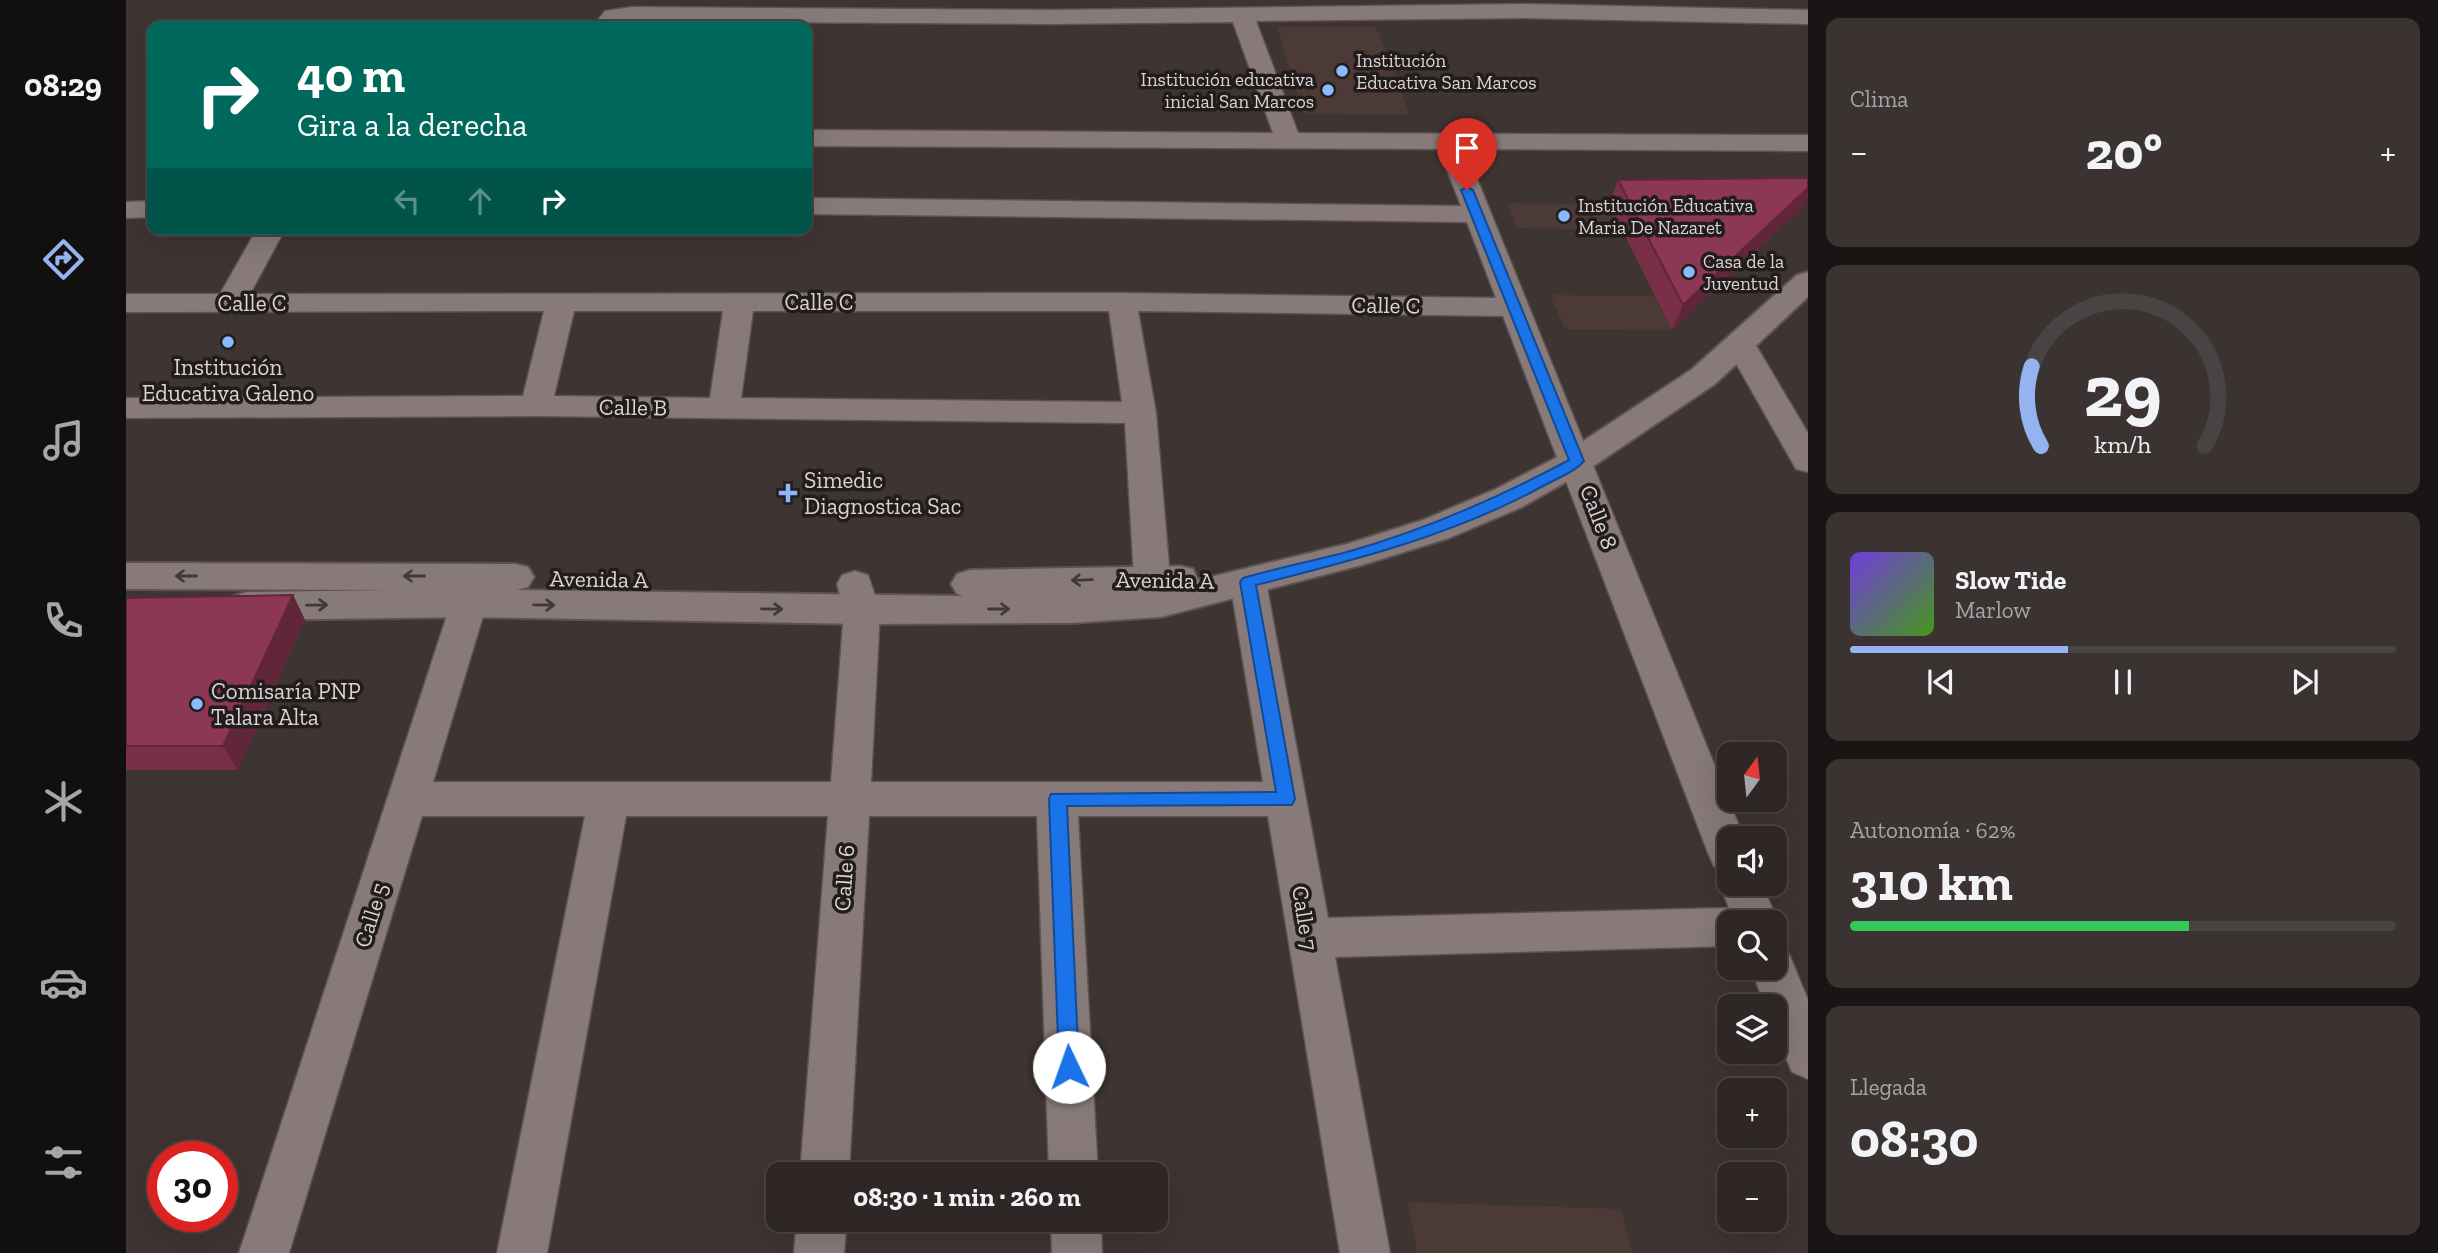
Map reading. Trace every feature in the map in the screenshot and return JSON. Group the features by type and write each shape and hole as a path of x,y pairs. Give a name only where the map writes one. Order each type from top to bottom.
{"street":[{"path":"608,21 612,16 632,14 1053,8 1214,8 1242,15 1523,11 1808,18"},
{"path":"1242,15 1289,142"},
{"path":"812,138 1808,143"},
{"name":"Calle 8","path":"1450,143 1719,826"},
{"path":"812,206 1476,214"},
{"path":"126,210 147,209"},
{"path":"230,303 268,235"},
{"path":"1248,582 1349,556 1436,528 1508,498 1577,461 1703,377 1807,283"},
{"path":"536,406 561,302"},
{"path":"724,408 739,302"},
{"path":"1122,302 1140,413 1152,578"},
{"name":"Calle C","path":"126,303 1122,302 1513,307"},
{"path":"1740,344 1808,461"},
{"name":"Calle B","path":"126,408 536,406 1140,413"},
{"name":"Avenida A","path":"126,576 470,590 859,597 1072,609 1161,603 1248,582"},
{"name":"Avenida A","path":"859,597 970,584 1152,578 1248,582"},
{"name":"Calle 7","path":"1248,582 1364,1253"},
{"name":"Avenida A","path":"126,607 470,590"},
{"name":"Calle 5","path":"264,1253 470,590"},
{"name":"Calle 6","path":"826,1162 850,799 859,597"},
{"path":"407,799 1286,799"},
{"path":"522,1253 609,799"},
{"path":"1057,799 1073,1162"},
{"path":"1308,938 1717,927"},
{"path":"1778,980 1808,1057"},
{"path":"819,1253 820,1232"},
{"path":"1076,1232 1077,1253"}],"shaded area":[{"name":"Institución Educativa San Marcos","path":"1277,27 1376,27 1410,115 1303,114"},
{"name":"Institución Educativa Maria De Nazaret","path":"1508,203 1609,204 1621,230 1517,228"},
{"path":"1550,295 1654,296 1672,330 1565,329"},
{"path":"1408,1202 1621,1209 1632,1253 1417,1253"}],"building":[{"name":"Casa de la Juventud","path":"1808,178 1808,188 1683,305 1618,180"},
{"name":"Comisaría PNP Talara Alta","path":"293,595 223,746 126,746 126,598"}],"place":[{"name":"Institución Educativa San Marcos","path":"1342,71"},
{"name":"Institución educativa inicial San Marcos","path":"1328,90"},
{"name":"Institución Educativa Maria De Nazaret","path":"1564,216"},
{"name":"Casa de la Juventud","path":"1689,272"},
{"name":"Institución Educativa Galeno","path":"228,342"},
{"name":"Simedic Diagnostica Sac","path":"788,493"},
{"name":"Comisaría PNP Talara Alta","path":"197,704"}],"route":[{"path":"1069,1067 1057,799 1286,799 1248,582 1349,556 1436,528 1508,498 1577,461 1467,190"}]}
